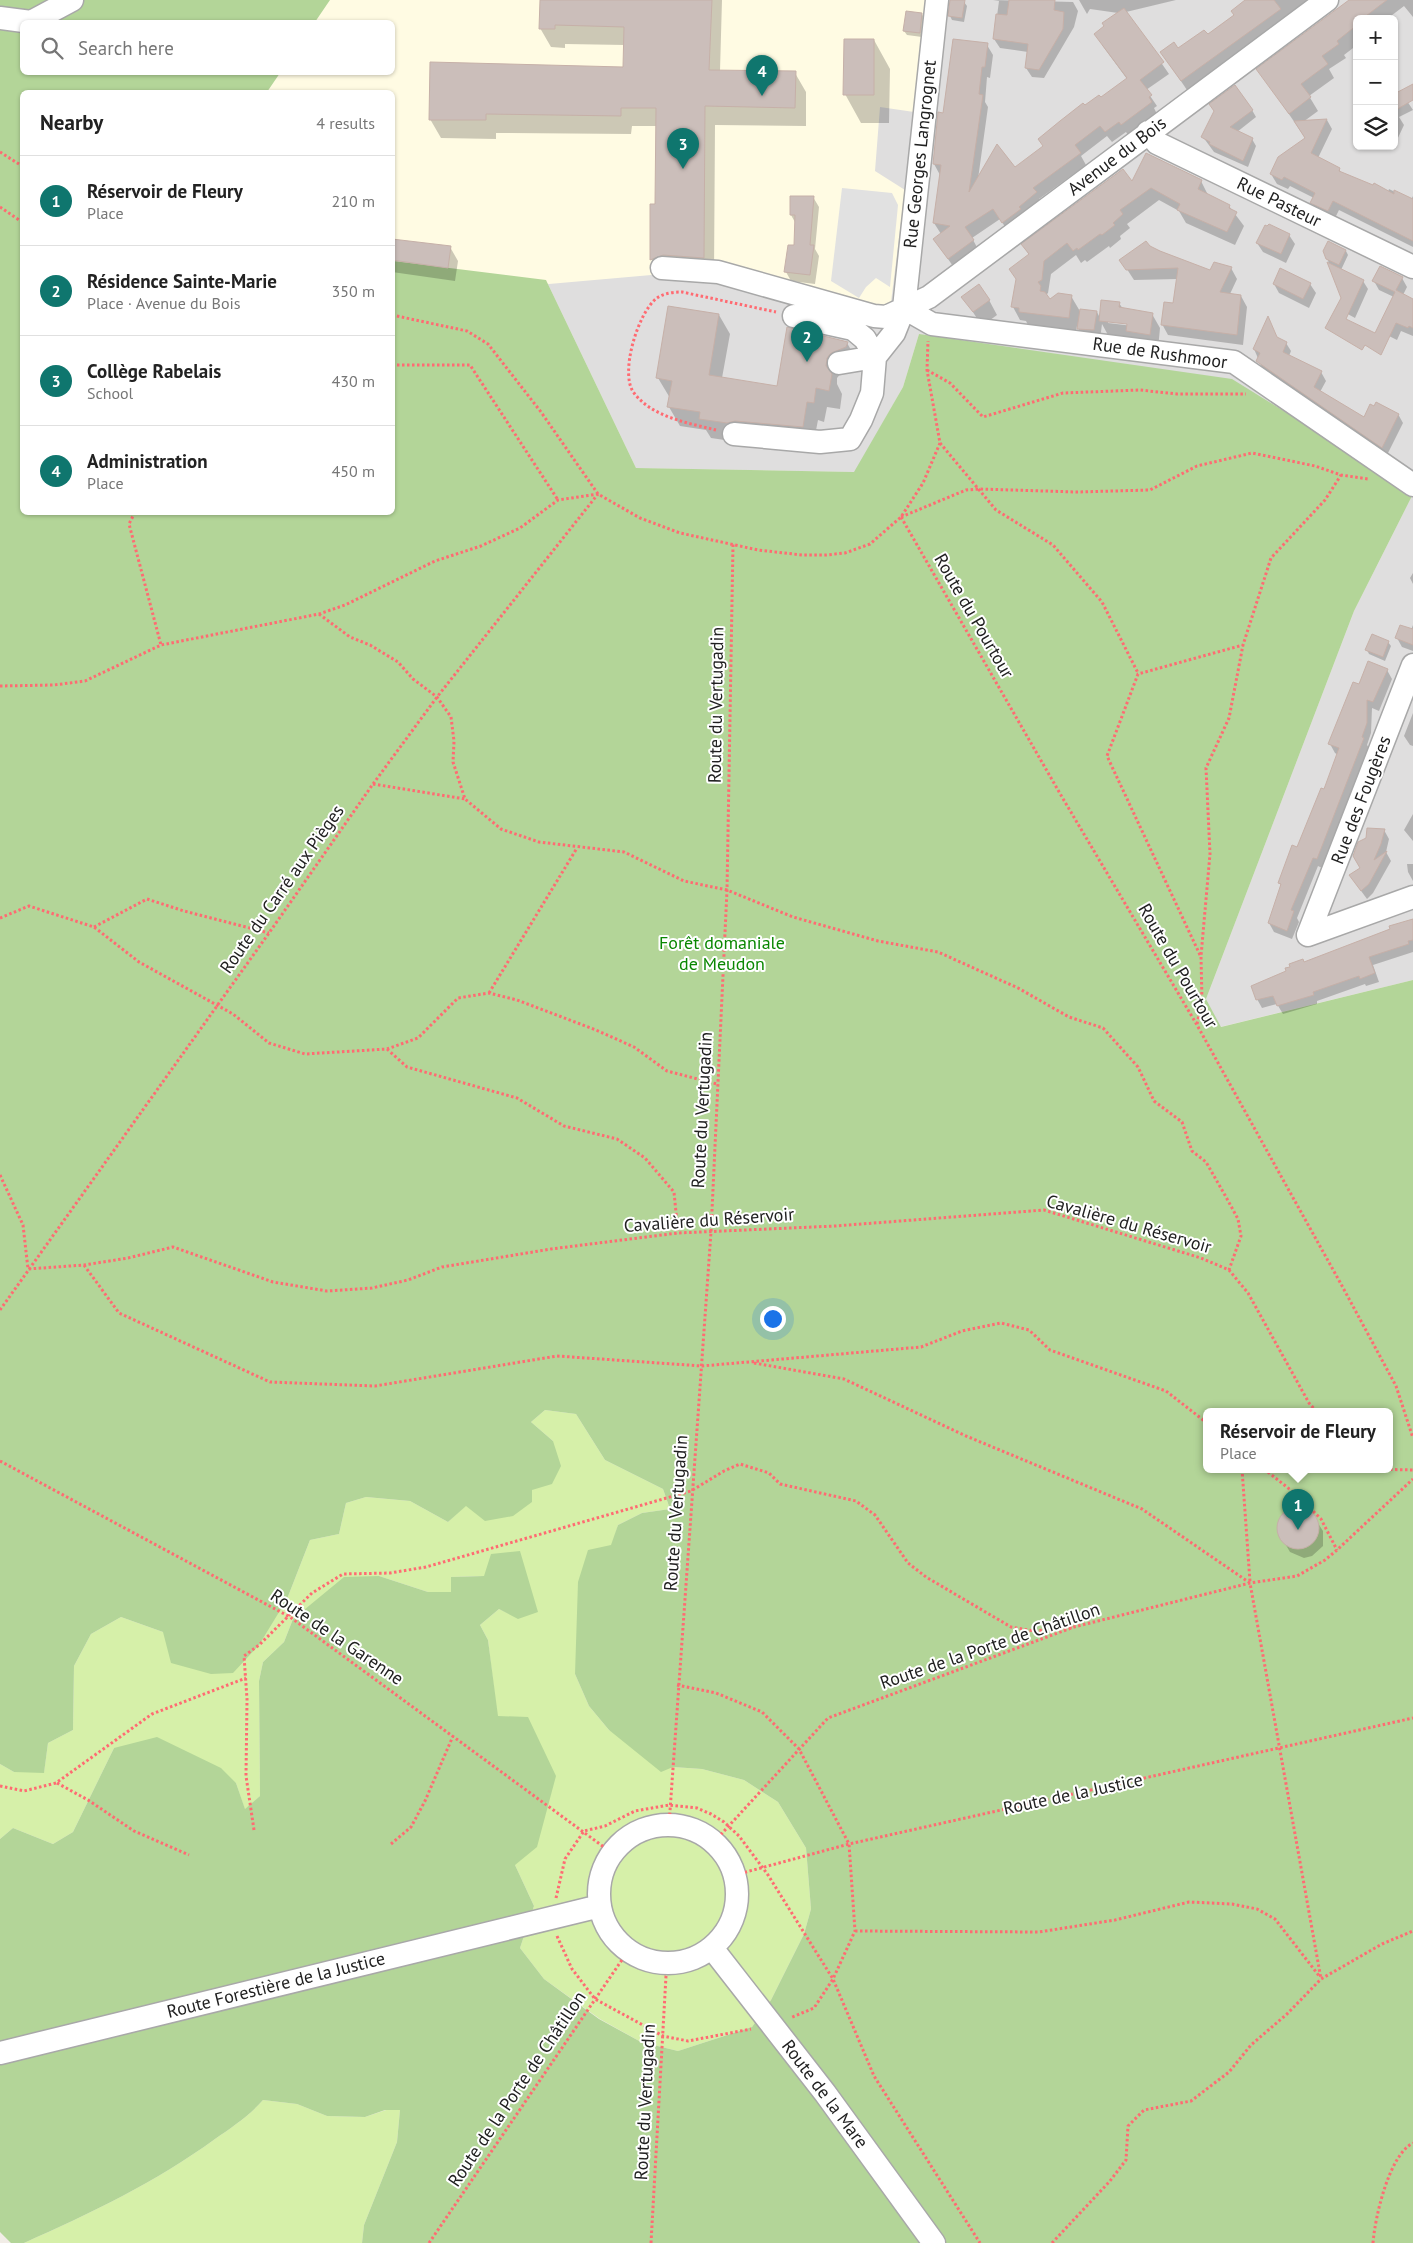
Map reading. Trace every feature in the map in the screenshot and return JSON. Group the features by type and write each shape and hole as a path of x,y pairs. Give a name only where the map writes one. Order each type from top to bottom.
{"street":[{"path":"35,20 72,0"},
{"name":"Rue Georges Langrognet","path":"875,357 894,333 904,308 937,0"},
{"name":"Avenue du Bois","path":"662,268 718,272 874,316 886,317 929,297 1327,0"},
{"path":"0,18 20,21"},
{"name":"Rue Pasteur","path":"1148,132 1157,143 1413,267"},
{"name":"Rue de Rushmoor","path":"904,308 932,324 1234,362 1413,485"},
{"path":"734,434 820,442 850,439 861,420 872,393 875,357 865,339 853,328 794,316"},
{"path":"839,364 875,357"},
{"name":"Rue des Fougères","path":"1413,664 1308,935 1413,897"},
{"path":"669,1815 684,1826 699,1832 714,1842 726,1856 735,1875 738,1895 734,1915 726,1933 712,1948 693,1959 671,1964 648,1961 628,1951 610,1931 600,1906 601,1878 612,1853 627,1838 669,1815"},
{"name":"Route Forestière de la Justice","path":"0,2054 600,1906"},
{"name":"Route de la Mare","path":"712,1948 825,2092 934,2243"}],"path":[{"path":"0,152 20,165"},
{"path":"0,207 20,221"},
{"path":"734,434 675,419 654,410 642,402 632,391 629,368 632,343 642,314 657,298 670,292 682,292 794,316"},
{"path":"395,316 467,331 488,344 541,412 598,494 640,518 672,530 758,550 802,555 826,556 870,544 900,517 923,482 940,443"},
{"path":"932,324 928,344 927,370 940,443 996,510 1053,545 1102,602 1138,674 1107,756 1201,956"},
{"path":"395,365 470,365 558,500"},
{"path":"927,370 950,383 983,417 1063,393 1140,390 1177,394 1253,394"},
{"path":"900,517 966,490 1077,492 1150,490 1197,466 1252,453 1315,466 1341,475 1377,481"},
{"path":"1197,1025 1202,1002 1201,956 1210,854 1206,768 1229,718 1243,645 1271,558 1325,500 1341,475"},
{"path":"0,686 54,685 85,681 161,645 319,614 345,605 435,561 481,546 512,531 558,500 598,494"},
{"name":"Route du Carré aux Pièges","path":"0,1310 373,784 437,697 598,494"},
{"path":"134,515 129,524 161,645"},
{"name":"Route du Pourtour","path":"900,517 1197,1025 1396,1386 1413,1438"},
{"name":"Route du Vertugadin","path":"669,1815 711,1232 716,1084 727,890 733,544"},
{"path":"319,614 350,637 370,645 398,662 413,679 437,697 451,717 454,741 453,762 465,798 501,829 539,842 577,848 624,852 684,881 727,890 793,917 878,941 938,952 1018,988 1069,1017 1103,1028 1138,1067 1154,1101 1182,1122 1192,1151 1206,1162 1238,1219 1241,1236 1229,1270"},
{"path":"1138,674 1243,645"},
{"path":"373,784 465,798"},
{"path":"489,993 577,848"},
{"path":"94,927 147,898 184,911 269,933"},
{"path":"0,918 29,906 94,927 139,962 234,1014 269,1043 305,1054 387,1048 418,1038 458,998 489,993 517,1000 596,1030 634,1047 667,1071 716,1084"},
{"path":"387,1048 407,1067 517,1098 564,1126 617,1139 645,1158 674,1192 678,1233"},
{"path":"0,1175 23,1225 28,1269"},
{"name":"Cavalière du Réservoir","path":"28,1269 84,1265 128,1258 173,1247 273,1282 328,1291 372,1288 408,1280 442,1267 551,1248 678,1233 835,1226 1044,1210 1201,1258 1229,1270 1248,1293 1313,1408"},
{"path":"84,1265 118,1314 270,1382 375,1386 557,1356 702,1366 921,1347 962,1331 1001,1323 1029,1330 1050,1350 1166,1391 1203,1420"},
{"path":"749,1362 844,1379 966,1436 1142,1509 1250,1583"},
{"name":"Route de la Garenne","path":"0,1461 290,1617 612,1853"},
{"path":"254,1830 246,1776 246,1678 244,1656 290,1617 312,1593 344,1574 390,1573 426,1567 692,1491 724,1471 740,1464 769,1473 780,1484 856,1501 875,1515 908,1563 926,1578 1011,1627 1034,1631 1074,1627"},
{"path":"1393,1470 1413,1470"},
{"path":"1242,1473 1250,1583 1320,1979"},
{"path":"1269,1473 1297,1495 1321,1519 1337,1550"},
{"name":"Route de la Porte de Châtillon","path":"714,1842 730,1827 828,1718 1074,1627 1250,1583 1296,1576 1326,1560 1413,1479"},
{"path":"0,1786 24,1792 56,1782 152,1714 246,1678"},
{"path":"595,1999 662,2036 688,2041 772,2025 814,2008 833,1980 855,1931 849,1844 799,1749 762,1712 716,1694 677,1685"},
{"name":"Route de la Justice","path":"735,1875 849,1844 1413,1718"},
{"path":"391,1844 411,1827 425,1801 453,1736"},
{"path":"56,1782 88,1800 134,1831 189,1856"},
{"path":"584,1831 605,1826 635,1811 669,1815 697,1808 711,1814 730,1827 762,1868 833,1980 874,2076 980,2243"},
{"path":"855,1931 1039,1932 1115,1920 1189,1902 1232,1904 1257,1909 1275,1919 1320,1979"},
{"path":"1052,2243 1110,2181 1126,2160 1128,2126 1144,2110 1191,2101 1229,2072 1251,2045 1287,2014 1320,1979 1382,1944 1413,1931"},
{"name":"Route de la Porte de Châtillon","path":"429,2243 628,1951"},
{"name":"Route du Vertugadin","path":"651,2243 666,1976 671,1964"},
{"path":"1373,2243 1380,2204 1390,2173 1406,2147 1413,2143"}],"shaded area":[{"path":"88,0 926,0 914,112 880,107 875,171 905,190 888,326 873,325 674,273 549,284 395,262 395,90 22,90 22,75 395,75 395,20 51,20"},
{"path":"330,0 1413,0 1413,491 919,334 903,387 855,472 636,468 546,280 395,96 395,90 280,90 373,75 395,75 395,20 386,20"},
{"path":"842,188 892,193 898,205 890,287 876,278 866,287 859,298 831,281"},
{"path":"1413,494 1413,980 1220,1027 1206,999 1354,611"}],"green space":[{"name":"Forêt domaniale de Meudon","path":"0,0 330,0 316,20 20,20 20,75 279,75 268,90 20,90 20,515 395,515 395,261 546,280 636,468 854,472 903,387 919,334 1232,379 1413,491 1354,611 1206,999 1221,1027 1413,980 1413,2243 362,2243 364,2225 397,2142 400,2110 385,2110 365,2117 327,2116 297,2104 263,2100 246,2116 193,2155 146,2183 24,2243 11,2243 0,2232 0,1839 13,1828 53,1844 73,1832 114,1748 157,1737 221,1768 236,1783 245,1809 260,1796 259,1681 263,1662 284,1642 293,1619 344,1577 379,1576 428,1592 451,1592 451,1577 484,1576 491,1554 520,1551 538,1612 518,1619 499,1609 480,1625 488,1640 498,1716 528,1717 556,1776 537,1847 515,1865 534,1906 520,1948 544,1979 599,2019 641,2042 678,2051 752,2027 771,2000 804,1934 811,1909 806,1848 778,1802 744,1780 702,1769 673,1767 661,1772 609,1730 589,1706 575,1674 578,1582 588,1550 611,1545 618,1525 642,1513 670,1509 663,1489 605,1460 576,1414 545,1410 531,1422 553,1441 561,1466 552,1484 532,1490 532,1502 513,1516 485,1521 466,1506 448,1522 410,1501 366,1497 346,1503 339,1534 310,1540 287,1599 259,1645 233,1673 211,1674 171,1663 163,1632 121,1617 91,1634 74,1666 73,1730 48,1743 44,1773 14,1772 0,1764"},
{"path":"545,1410 576,1414 605,1460 663,1489 670,1509 642,1513 618,1525 575,1674 589,1706 609,1730 673,1767 702,1769 744,1780 778,1802 806,1848 811,1909 804,1934 771,2000 752,2027 678,2051 641,2042 600,2019 544,1979 520,1948 534,1906 515,1865 488,1640 480,1625 499,1609 518,1618 484,1576 451,1577 452,1592 428,1592 379,1576 293,1619 284,1642 263,1662 259,1681 260,1796 245,1810 236,1783 114,1748 73,1832 53,1844 13,1828 0,1839 0,1764 14,1772 44,1772 48,1743 73,1730 74,1666 91,1634 121,1617 163,1632 287,1599 310,1540 339,1534 346,1503 366,1497 410,1501 448,1522 466,1505 532,1490 553,1441 531,1422"},
{"path":"263,2100 297,2104 327,2116 365,2117 386,2110 400,2110 397,2142 364,2225 362,2243 24,2243 98,2208 170,2169 234,2126"}],"building":[{"path":"540,0 712,0 709,70 796,71 795,108 705,106 704,258 663,255 650,260 650,204 655,204 656,108 621,108 621,116 486,114 486,120 429,120 430,62 623,67 624,27 555,25 555,29 539,29"},
{"path":"950,0 965,0 962,18 948,16"},
{"path":"1009,0 1055,0 1054,10 1064,12 1063,29 1039,70 1025,68 1028,44 993,39 996,14 1007,15"},
{"path":"1245,0 1274,0 1281,9 1181,81 1160,52 1174,42 1178,48 1204,30 1208,34 1234,15 1231,11"},
{"path":"1349,0 1387,0 1367,15 1353,15 1353,28 1337,41 1339,44 1322,56 1328,64 1301,84 1311,97 1289,114 1256,69"},
{"path":"1124,8 1164,62 1140,80 1152,95 1149,97 1152,102 1121,125 1119,122 1105,132 1100,126 1075,145 1081,153 1033,188 1037,192 1019,207 1021,209 1002,223 993,209 965,227 974,240 948,259 933,239 950,226 933,223 941,165 933,164 938,112 943,113 953,39 988,43 985,67 982,67 979,94 983,95 969,192 997,144 1015,167 1043,146 1038,139 1060,121 1083,103 1085,105 1099,95 1101,97 1127,78 1094,34 1104,26 1102,23"},
{"path":"906,11 922,13 920,33 903,31"},
{"path":"844,39 874,39 874,95 843,95"},
{"path":"1413,84 1413,100 1398,109 1398,92"},
{"path":"1235,85 1253,110 1230,127 1253,138 1243,161 1209,144 1210,142 1201,137 1214,111 1209,104"},
{"path":"1327,119 1311,153 1340,168 1339,171 1373,185 1374,183 1394,194 1394,190 1413,199 1413,241 1333,201 1328,211 1310,203 1315,193 1284,177 1282,180 1270,174 1278,157 1305,138 1294,121"},
{"path":"1146,153 1202,180 1198,189 1230,205 1229,208 1237,212 1227,232 1177,210 1180,204 1151,188 1120,210 1123,214 1113,223 1115,225 1102,235 1100,234 1078,250 1077,248 1073,251 1067,243 1044,261 1042,280 1038,282 1041,286 1040,291 1045,292 1050,299 1058,293 1072,295 1069,318 1019,312 1019,308 1011,307 1016,279 1009,269 1029,254 1021,244 1123,169 1132,181"},
{"path":"790,196 814,196 810,245 814,245 810,275 784,272 788,245 794,245 795,215 790,215"},
{"path":"1269,224 1290,234 1281,254 1256,243 1265,225"},
{"path":"395,239 451,246 448,268 395,260"},
{"path":"1146,241 1150,246 1160,251 1210,270 1214,262 1232,267 1220,292 1241,295 1237,335 1161,325 1164,302 1173,303 1178,268 1126,270 1119,260"},
{"path":"1328,241 1346,250 1339,265 1326,259 1323,251"},
{"path":"1327,262 1364,280 1346,319 1375,333 1395,292 1372,281 1380,266 1403,277 1396,290 1413,299 1413,328 1396,323 1381,355 1365,345 1362,350 1325,328 1341,298"},
{"path":"1280,268 1311,283 1303,299 1273,284"},
{"path":"979,284 990,300 973,312 961,297"},
{"path":"1101,300 1120,302 1119,307 1153,313 1150,335 1126,331 1127,324 1099,321"},
{"path":"668,306 719,314 709,375 777,386 787,327 848,342 846,347 831,353 827,358 826,366 832,374 829,391 816,388 814,403 807,402 803,427 735,421 727,423 699,419 700,412 667,407 672,381 656,378"},
{"path":"1080,309 1097,311 1094,330 1077,329"},
{"path":"1268,316 1277,337 1287,342 1283,352 1322,371 1314,387 1364,417 1370,404 1374,406 1376,402 1399,414 1382,448 1256,361 1260,353 1253,349"},
{"path":"1400,625 1413,629 1413,645 1395,638"},
{"path":"1372,634 1389,641 1383,657 1365,650"},
{"path":"1368,661 1388,669 1373,702 1367,700 1367,723 1362,737 1364,738 1317,859 1313,858 1291,910 1294,911 1287,931 1268,923 1281,884 1278,883 1292,845 1297,847 1321,788 1324,789 1339,748 1328,744 1353,682 1359,684"},
{"path":"1367,828 1385,829 1374,860 1387,851 1369,884 1361,891 1349,875 1360,868 1353,856 1358,842 1366,838"},
{"path":"1413,919 1413,940 1408,941 1409,944 1369,957 1375,973 1360,979 1359,976 1313,992 1314,995 1277,1006 1273,996 1256,1000 1251,986 1286,971 1285,968 1290,967 1289,964 1303,959 1304,962 1390,929 1389,926"},
{"path":"1294,1507 1302,1507 1313,1513 1319,1528 1313,1543 1302,1549 1294,1549 1283,1543 1277,1532 1277,1524 1283,1513"}],"place":[{"name":"Administration","path":"762,96"},
{"name":"Collège Rabelais","path":"683,169"},
{"name":"Résidence Sainte-Marie","path":"807,362"},
{"name":"Réservoir de Fleury","path":"1298,1530"}]}
